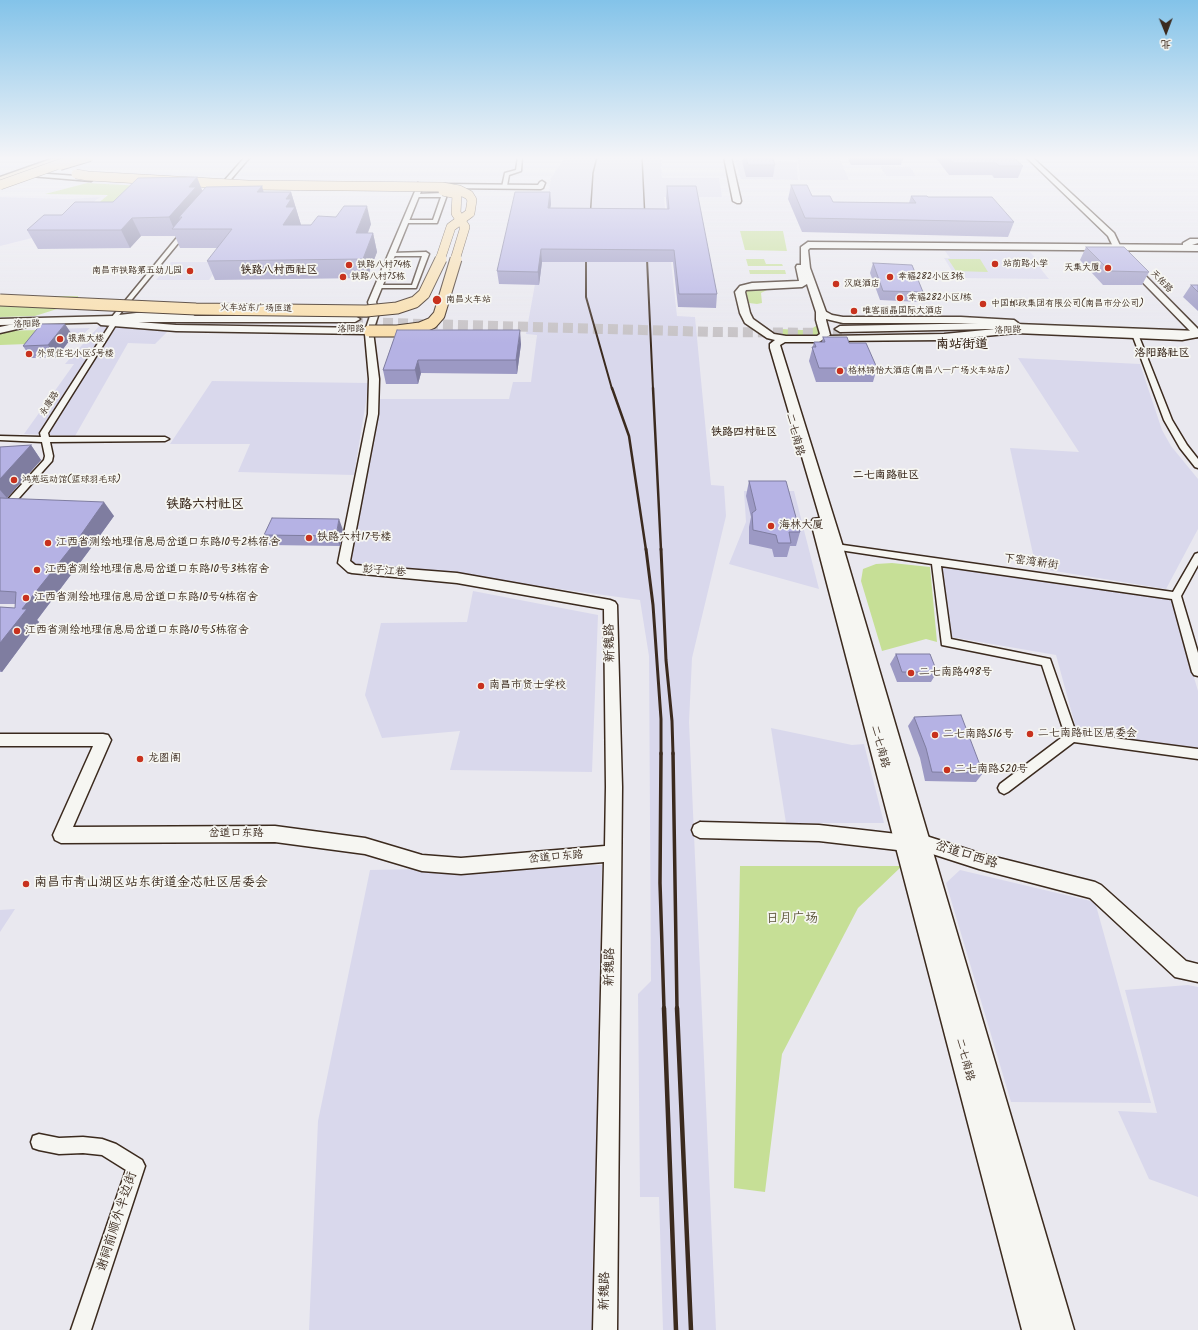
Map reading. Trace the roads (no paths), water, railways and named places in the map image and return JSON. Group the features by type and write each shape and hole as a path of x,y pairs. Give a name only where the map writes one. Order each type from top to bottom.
{"highway":[{"name":"火车站东广场匝道","path":"0,300 196,309 366,311 397,308 415,302 424,294 440,261 451,227 460,220"},
{"path":"369,331 397,331 420,328 432,323 439,316 464,227 460,220"}],"main road":[{"path":"817,243 805,247 804,254 806,268 821,312 821,320 825,335 818,339 786,339 775,337 755,326 747,319 740,290 752,286 802,284 804,281 799,262 798,247 805,242 1193,247 1198,245"},
{"name":"洛阳路","path":"0,322 354,321 101,322 0,326"},
{"name":"洛阳路","path":"842,330 990,326 1198,334"},
{"name":"洛阳路","path":"842,330 994,328 1135,334 1198,334"},
{"name":"二七南路","path":"766,333 913,842 1060,1330"},
{"name":"二七南路","path":"786,339 777,342 775,348 836,547 913,842 1036,1330"}],"street":[{"path":"375,313 372,302 407,219"},
{"path":"406,222 435,222 436,219"},
{"name":"天佑路","path":"1094,219 1111,235 1121,255 1198,334"},
{"name":"永康路","path":"0,514 48,461 49,456 44,433 113,321 188,227"},
{"path":"1193,247 1194,241 1198,241"},
{"path":"378,287 414,287 426,254 392,254"},
{"name":"洛阳路","path":"818,339 842,330 829,317 821,312"},
{"name":"洛阳路","path":"101,322 162,313 375,313 369,331 176,328 113,321"},
{"path":"0,330 23,325"},
{"name":"彭子江巷","path":"369,331 374,378 373,414 344,563 352,569 457,578 610,605"},
{"path":"1135,334 1168,420 1184,446 1198,464"},
{"path":"0,438 33,438 46,440 165,439"},
{"name":"下窑湾新街","path":"836,547 1176,596"},
{"path":"1198,556 1176,596 1198,672"},
{"path":"936,561 946,642 1046,662 1072,737"},
{"name":"新魏路","path":"605,1330 614,787 610,605"},
{"path":"1004,788 1072,737 1198,754"},
{"name":"岔道口东路","path":"0,740 103,740 61,835 275,834 365,846 422,863 461,866 613,852"},
{"name":"岔道口西路","path":"700,830 819,833 913,842 1095,891 1182,970 1198,973"},
{"name":"谢祠前顺外半边街","path":"39,1142 59,1146 83,1145 102,1147 110,1150 136,1166 81,1330"}],"tunnel":[{"path":"353,322 715,332 842,333"}],"railway":[{"path":"586,260 587,251"},
{"path":"647,251 647,259"},
{"path":"647,259 653,389"},
{"path":"586,260 586,297 612,389"},
{"path":"612,388 629,436 646,550"},
{"path":"653,388 661,550"},
{"path":"646,549 653,605 661,719 661,753"},
{"path":"661,549 666,660 672,721 673,754"},
{"path":"661,753 660,883 664,1009"},
{"path":"673,753 677,1009"},
{"path":"664,1008 676,1330"},
{"path":"677,1008 691,1330"}],"place":[{"name":"站前路小学","path":"995,264"},
{"name":"铁路八村74栋","path":"349,265"},
{"name":"天集大厦","path":"1108,268"},
{"name":"南昌市铁路第五幼儿园","path":"190,271"},
{"name":"铁路八村75栋","path":"343,277"},
{"name":"幸福282小区3栋","path":"890,277"},
{"name":"汉庭酒店","path":"836,284"},
{"name":"幸福282小区1栋","path":"900,298"},
{"name":"南昌火车站","path":"437,300"},
{"name":"中国邮政集团有限公司(南昌市分公司)","path":"983,304"},
{"name":"唯客丽晶国际大酒店","path":"854,311"},
{"name":"银燕大楼","path":"60,339"},
{"name":"外贸住宅小区5号楼","path":"29,354"},
{"name":"格林锦怡大酒店(南昌八一广场火车站店)","path":"840,371"},
{"name":"鸿苑运动馆(篮球羽毛球)","path":"14,480"},
{"name":"海林大厦","path":"771,526"},
{"name":"铁路六村17号楼","path":"309,538"},
{"name":"江西省测绘地理信息局岔道口东路10号2栋宿舍","path":"48,543"},
{"name":"江西省测绘地理信息局岔道口东路10号3栋宿舍","path":"37,570"},
{"name":"江西省测绘地理信息局岔道口东路10号4栋宿舍","path":"26,598"},
{"name":"江西省测绘地理信息局岔道口东路10号5栋宿舍","path":"17,631"},
{"name":"二七南路498号","path":"911,673"},
{"name":"南昌市贤士学校","path":"481,686"},
{"name":"二七南路社区居委会","path":"1030,734"},
{"name":"二七南路516号","path":"935,735"},
{"name":"龙图阁","path":"140,759"},
{"name":"二七南路520号","path":"947,770"},
{"name":"南昌市青山湖区站东街道金芯社区居委会","path":"26,884"}],"district":[{"name":"铁路八村西社区","path":"279,271"},
{"name":"南站街道","path":"962,346"},
{"name":"洛阳路社区","path":"1162,354"},
{"name":"铁路四村社区","path":"744,433"},
{"name":"二七南路社区","path":"886,476"},
{"name":"铁路六村社区","path":"205,506"}],"park label":[{"name":"日月广场","path":"792,920"}]}
